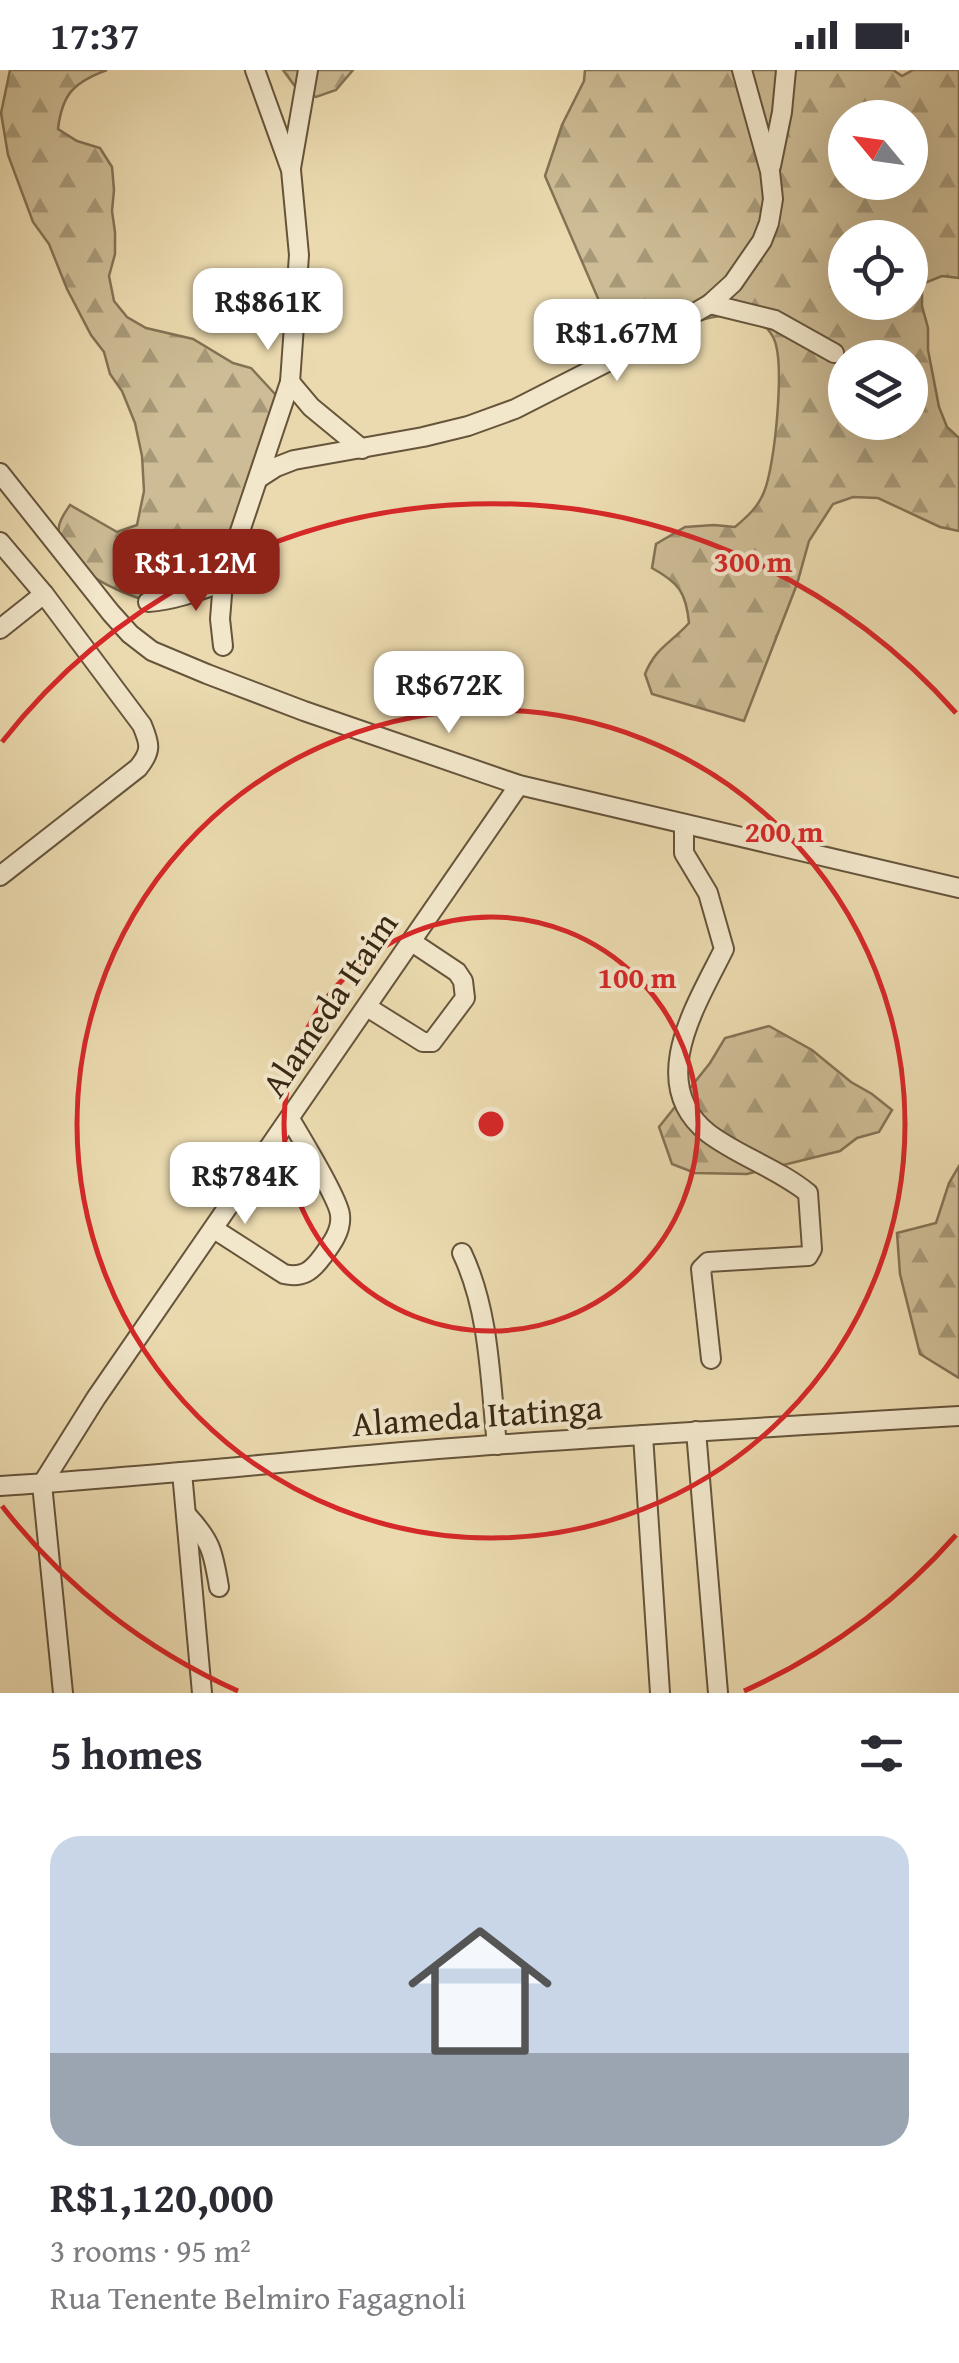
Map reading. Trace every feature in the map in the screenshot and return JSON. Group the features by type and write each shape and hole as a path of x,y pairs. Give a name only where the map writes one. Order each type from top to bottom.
{"street":[{"path":"223,646 223,582 290,382 299,255 291,170 255,70"},
{"path":"291,170 308,70"},
{"path":"260,478 276,466 294,460 468,426 515,409 631,350 710,304 733,283 762,242 770,223 770,171 742,70"},
{"path":"770,171 786,70"},
{"path":"710,304 775,320 828,350"},
{"path":"290,382 311,407 362,449"},
{"path":"0,472 111,613 152,651 304,711 519,785 959,888"},
{"path":"0,542 142,725 149,746 147,757 138,768 0,876"},
{"path":"148,602 195,593 223,582"},
{"path":"0,629 44,594"},
{"name":"Alameda Itaim","path":"42,1484 96,1398 519,785"},
{"path":"684,824 684,853 708,893 724,950 686,1028 679,1056 678,1087 688,1114 709,1134 808,1193 812,1248 808,1256 708,1262 701,1268 711,1359"},
{"path":"367,1007 423,1042 432,1042 465,998 463,981 457,972 412,942"},
{"path":"214,1229 284,1274 296,1277 308,1273 329,1248 338,1234 340,1211 290,1119"},
{"path":"462,1253 474,1278 482,1312 497,1445"},
{"name":"Alameda Itatinga","path":"0,1486 497,1445 959,1416"},
{"path":"696,1431 718,1693"},
{"path":"643,1435 660,1693"},
{"path":"182,1472 202,1693"},
{"path":"42,1484 62,1693"},
{"path":"186,1514 202,1530 214,1552 219,1587"}],"green space":[{"path":"10,70 107,70 86,79 72,91 58,129 77,141 100,148 112,167 115,254 109,276 114,301 127,317 146,328 193,339 233,363 251,368 275,394 281,416 273,457 213,582 157,604 94,577 67,555 60,541 60,523 70,505 117,532 137,525 144,491 142,456 135,423 122,391 67,289 49,244 33,222 8,155 1,113"},
{"path":"283,70 353,70 336,90 316,97 294,85"},
{"path":"585,70 893,70 902,76 913,70 959,70 959,278 942,276 928,282 928,220 828,220 828,320 926,320 928,340 828,340 828,440 928,440 928,350 939,407 947,427 959,438 959,531 940,527 878,498 853,497 833,504 809,541 797,584 744,721 652,694 645,674 649,665 689,623 680,590 652,568 656,544 685,527 735,527 759,502 768,479 775,439 779,370 774,339 760,321 740,315 716,317 648,336 606,317 545,176 562,125 584,81"},
{"path":"769,1026 812,1050 892,1110 879,1132 857,1138 840,1151 747,1174 695,1173 672,1164 659,1127 725,1038"},
{"path":"959,1166 959,1378 920,1354 900,1274 897,1233 936,1223"}]}
